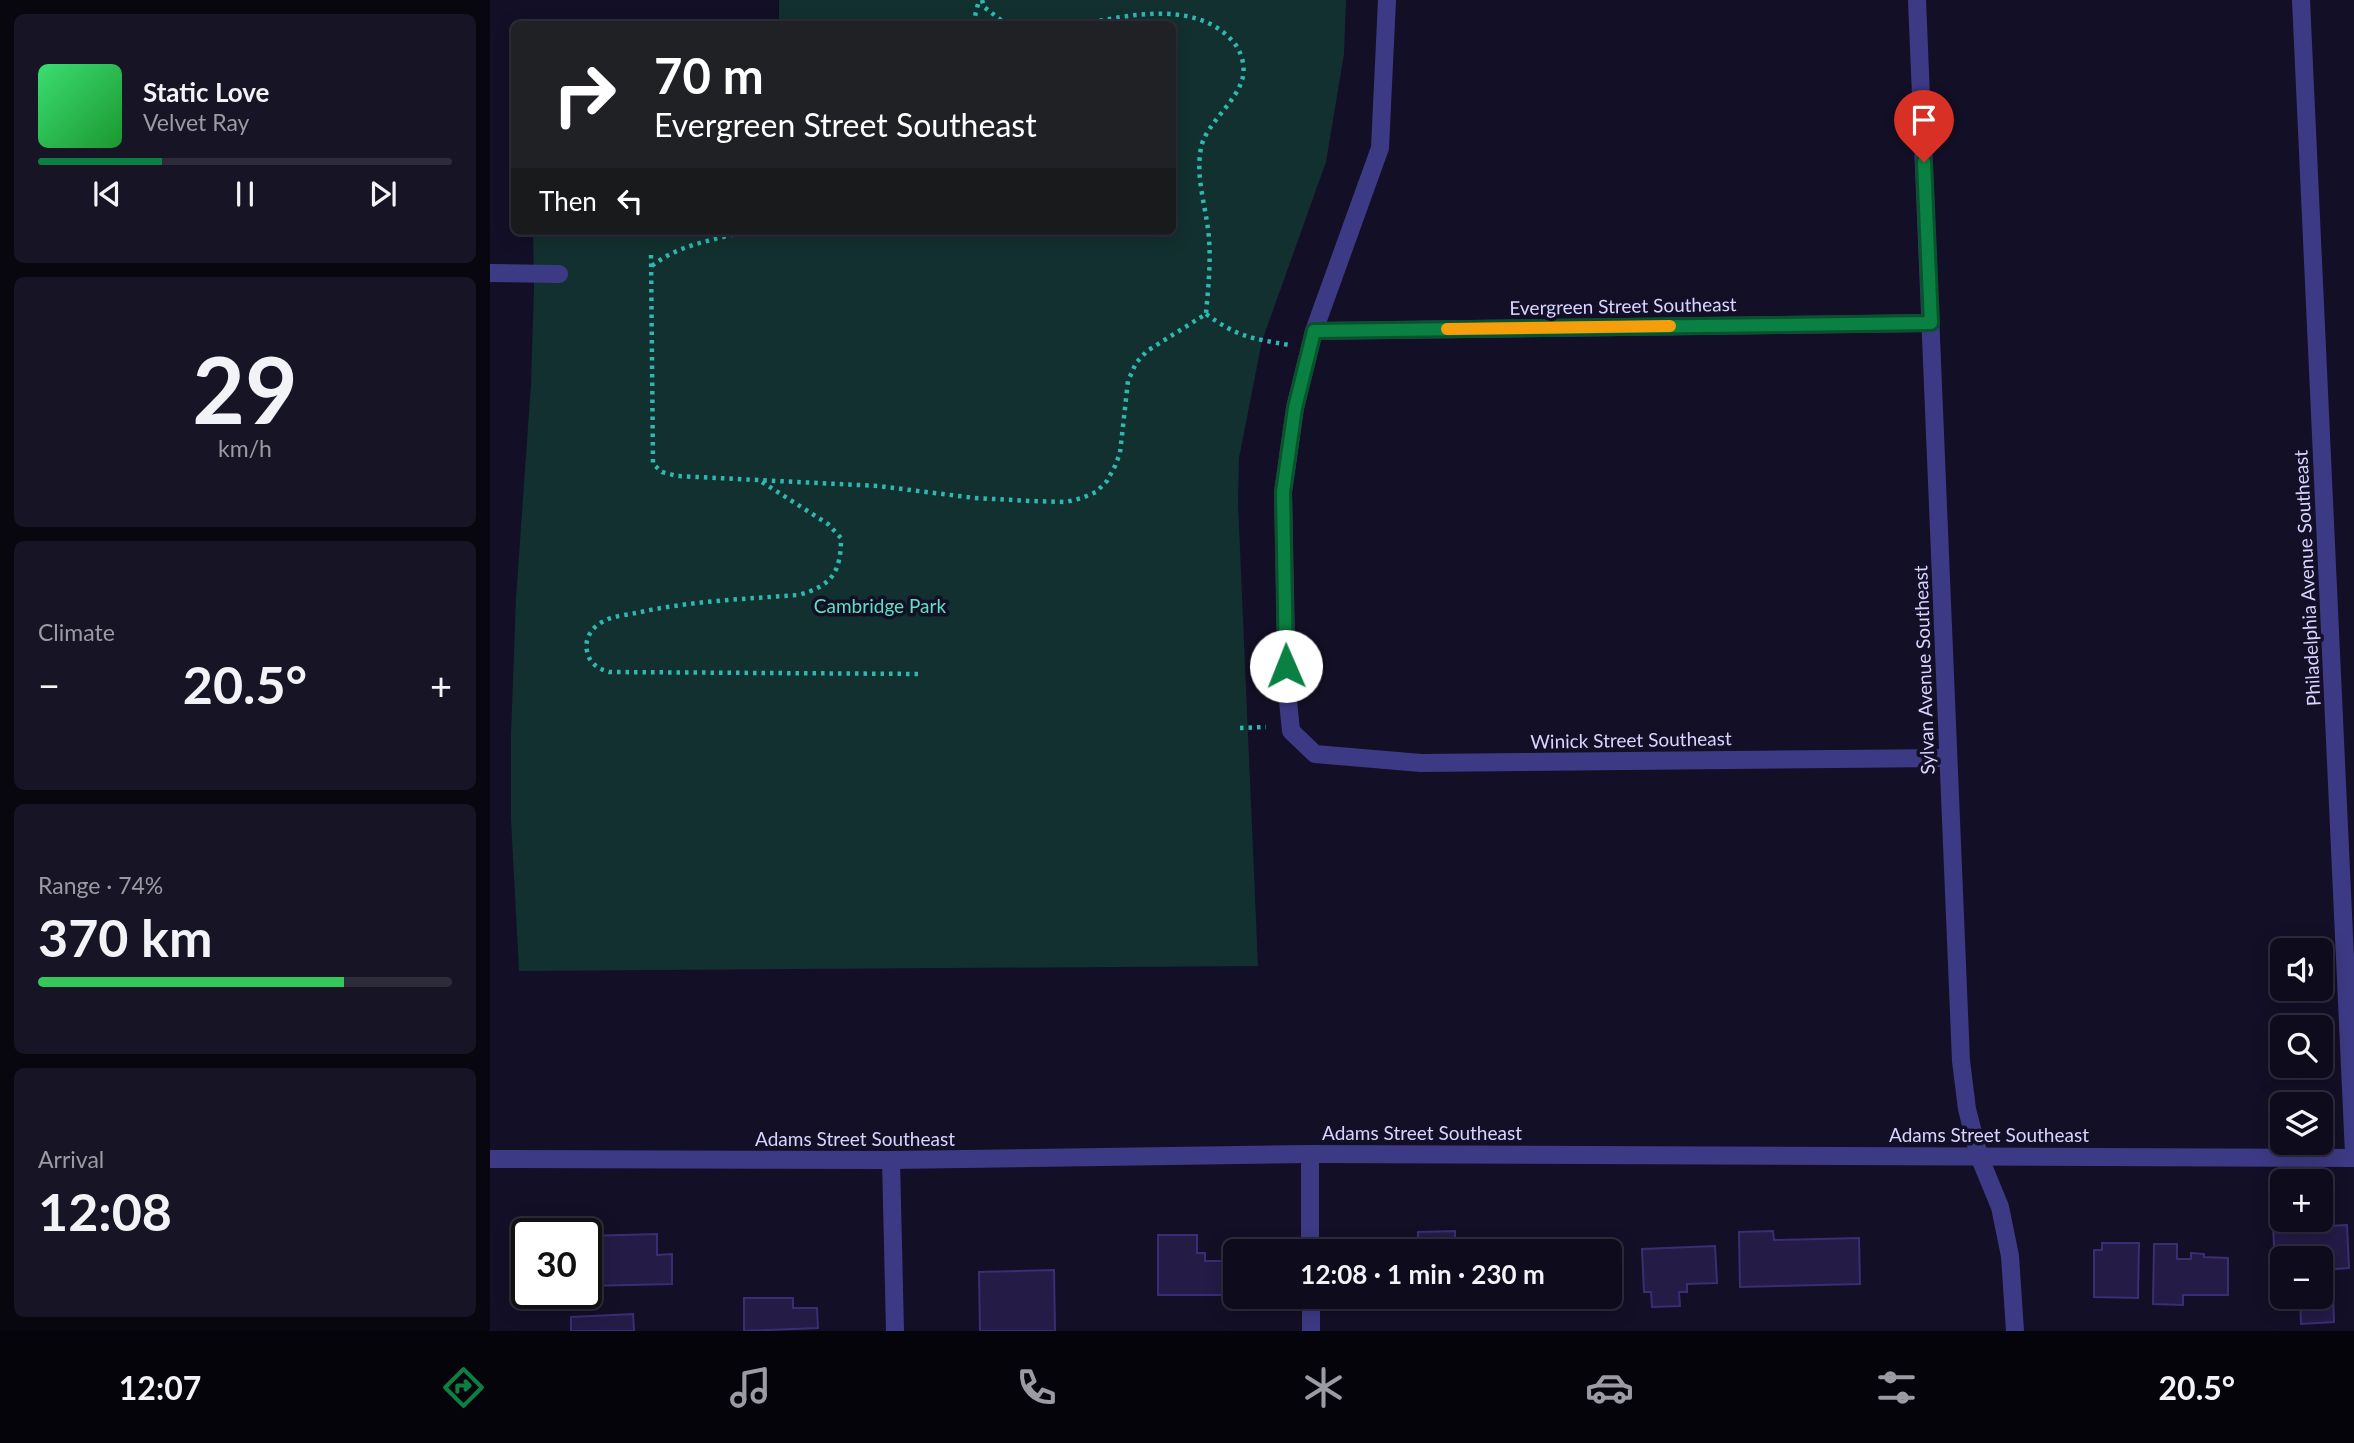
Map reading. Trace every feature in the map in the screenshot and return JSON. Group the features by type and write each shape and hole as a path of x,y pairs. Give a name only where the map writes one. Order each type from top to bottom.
{"street":[{"path":"1312,340 1380,148 1387,0"},
{"name":"Sylvan Avenue Southeast","path":"1917,0 1961,1061 1966,1109 1979,1156 2000,1208 2010,1256 2015,1331"},
{"name":"Philadelphia Avenue Southeast","path":"2301,0 2354,1156"},
{"path":"490,273 559,274"},
{"name":"Evergreen Street Southeast","path":"1312,340 1931,323"},
{"name":"Winick Street Southeast","path":"1312,340 1295,408 1283,492 1287,691 1291,731 1315,754 1421,764 1948,758"},
{"path":"1310,1154 1310,1239"},
{"name":"Adams Street Southeast","path":"490,1159 891,1160 1310,1154 2354,1156"},
{"path":"891,1160 895,1331"},
{"path":"1311,1309 1311,1331"}],"path":[{"path":"974,21 981,0"},
{"path":"981,0 984,7 1002,21"},
{"path":"1103,21 1142,15 1190,17 1213,24 1225,33 1238,47 1243,61 1244,76 1239,89 1205,136 1201,146 1200,174 1210,257 1206,314"},
{"path":"652,267 666,255 732,235"},
{"path":"651,255 653,464 662,472 677,476 878,486 986,499 1066,502 1082,498 1096,492 1107,481 1115,466 1120,453 1128,381 1136,363 1147,351 1206,314"},
{"path":"1206,314 1230,331 1245,337 1312,340"},
{"path":"759,480 828,524 841,538 839,566 833,575 814,590 798,595 672,606 605,620 593,628 587,638 588,657 594,665 609,672 923,674"},
{"path":"1240,728 1274,727"}],"green space":[{"name":"Cambridge Park","path":"779,0 1346,0 1344,54 1326,162 1262,341 1239,458 1238,503 1258,966 519,971 511,819 511,735 516,598 531,384 533,235 1176,235 1176,21 779,21"}],"building":[{"path":"2347,1225 2349,1268 2333,1269 2333,1246 2274,1246 2273,1232 2333,1232 2333,1226"},
{"path":"1455,1231 1455,1239 1418,1239 1418,1232"},
{"path":"1773,1231 1774,1240 1859,1238 1860,1284 1740,1287 1739,1232"},
{"path":"657,1234 657,1255 672,1254 672,1284 602,1286 602,1236"},
{"path":"1158,1235 1197,1235 1197,1253 1205,1253 1205,1261 1223,1261 1223,1295 1158,1295"},
{"path":"2102,1243 2139,1243 2138,1298 2094,1297 2094,1250 2102,1250"},
{"path":"2154,1244 2177,1244 2177,1259 2191,1259 2191,1253 2204,1254 2204,1257 2228,1258 2228,1295 2183,1295 2183,1305 2153,1304"},
{"path":"1715,1246 1717,1283 1687,1284 1687,1292 1679,1292 1680,1306 1652,1307 1651,1292 1644,1292 1642,1249"},
{"path":"1054,1270 1055,1331 980,1331 979,1272"},
{"path":"2333,1292 2334,1322 2301,1324 2300,1309 2333,1309"},
{"path":"744,1298 793,1298 793,1308 817,1308 818,1328 744,1331"},
{"path":"633,1314 634,1331 571,1331 571,1317"}],"slow traffic":[{"path":"1447,329 1670,326"}],"route":[{"path":"1286,666 1283,492 1295,408 1314,331 1931,323 1924,162"}]}
